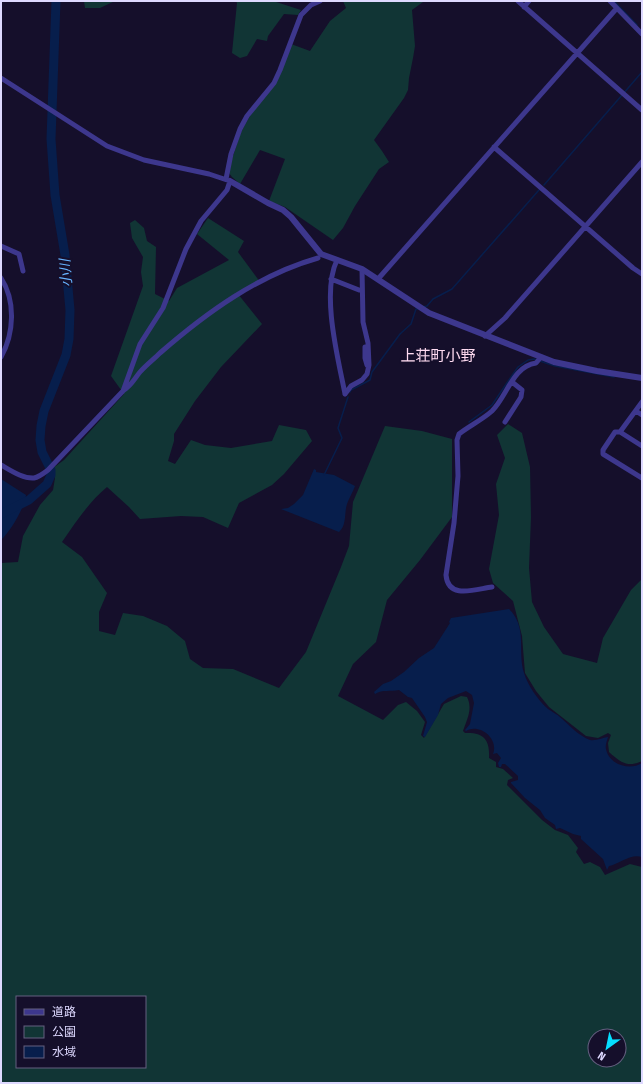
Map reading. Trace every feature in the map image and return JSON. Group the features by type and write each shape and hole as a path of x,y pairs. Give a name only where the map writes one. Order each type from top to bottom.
{"street":[{"path":"123,391 140,344 163,308 189,244 201,221 227,190 231,154 240,129 247,116 274,83 302,16 309,3 320,1"},
{"path":"518,1 642,110"},
{"path":"524,7 529,1"},
{"path":"610,1 642,34"},
{"path":"378,279 617,8"},
{"path":"1,78 107,146 144,160 177,166 228,180 283,210 291,217 321,254 378,279 429,313 554,362 642,378"},
{"path":"494,147 632,268 642,274"},
{"path":"485,336 505,318 642,162"},
{"path":"1,246 19,254 23,270"},
{"path":"1,465 21,475 33,478 38,476 52,466 126,389 141,370 189,328 249,288 286,268 318,258"},
{"path":"337,260 332,270 331,279 332,326 345,394 351,386 362,380 367,374 369,367 368,344 363,322 362,272"},
{"path":"362,272 359,280 359,290 365,358 369,367"},
{"path":"1,278 9,295 11,324 8,341 1,357"},
{"path":"331,279 359,290"},
{"path":"492,587 459,592 449,586 446,580 454,523 458,476 457,440 459,434 498,405 521,370 528,364 536,363 541,357"},
{"path":"505,422 521,398 522,390 512,382"},
{"path":"620,432 642,402"},
{"path":"636,411 642,415"},
{"path":"642,446 620,432 615,432 603,450 603,454 642,478"}],"green space":[{"path":"84,1 115,1 100,8 85,8"},
{"path":"236,1 273,1 301,10 298,15 284,14 268,36 267,41 257,39 247,56 240,58 232,53"},
{"path":"343,1 423,2 412,10 415,46 408,90 374,140 389,162 379,169 355,206 343,228 333,240 285,207 269,201 285,159 260,150 240,184 229,173 241,132 252,112 266,95 291,44 310,51 330,21 346,8"},
{"path":"208,218 244,241 238,252 260,282 238,294 262,324 221,367 195,401 174,434 174,441 168,461 175,464 191,440 205,445 231,448 272,441 279,425 306,430 312,441 284,474 272,485 239,503 228,528 203,517 181,516 140,519 107,487 100,493 77,520 62,542 82,557 107,593 99,612 99,631 115,635 123,613 143,616 167,626 185,641 190,659 203,668 233,669 279,688 306,652 341,567 349,546 353,502 385,426 422,431 452,439 452,517 420,560 387,600 376,642 353,664 338,696 383,720 398,705 406,702 417,711 425,722 421,735 424,738 444,704 461,696 467,697 469,701 469,710 468,718 463,731 465,733 477,734 484,738 488,746 489,758 496,762 496,767 503,769 513,778 508,780 507,785 542,820 555,830 568,835 578,848 576,852 584,864 590,862 600,867 605,875 630,864 642,867 642,1083 1,1083 1,563 18,562 23,536 40,505 53,490 55,478 53,468 64,460 124,394 111,376 143,286 141,272 143,257 132,238 130,223 135,220 144,228 147,241 156,247 155,294 169,301 177,288 229,260 197,234"},
{"path":"508,424 522,433 530,467 531,517 529,568 532,602 544,627 563,654 597,663 603,638 631,590 642,579 642,761 637,763 624,763 609,752 608,743 611,735 608,733 598,738 586,736 549,707 536,691 525,673 522,636 513,601 493,583 489,569 499,515 496,484 505,458 497,435"}],"water":[{"path":"314,469 316,472 334,475 355,486 347,504 342,529 339,532 281,509 288,508 303,495"},
{"path":"1,479 26,495 23,506 16,519 9,531 1,540"},
{"path":"509,609 515,616 520,632 524,673 531,688 541,701 548,709 558,715 582,736 590,740 608,737 606,749 608,755 616,763 632,766 642,763 642,857 634,856 609,866 607,870 603,859 581,839 581,836 560,828 556,829 555,825 545,818 540,810 525,798 511,783 518,780 518,776 505,764 502,764 501,767 499,767 498,763 501,758 497,753 493,754 494,748 491,738 487,734 477,729 465,730 470,724 474,703 472,695 466,691 448,698 441,704 438,715 425,737 423,736 427,722 412,698 408,697 399,690 378,692 375,694 374,692 383,684 391,681 404,672 419,658 434,648 450,623 451,618"}],"waterway":[{"name":"小川","path":"1,514 29,500 47,484 51,475 51,470 42,452 40,440 41,426 44,411 66,355 69,339 70,310 65,255 55,195 51,139 56,1"},
{"path":"614,1 637,25"},
{"path":"544,185 642,72"},
{"path":"423,307 427,306 433,299 452,289 539,190"},
{"path":"350,392 351,390 370,380 372,372 400,334 411,324 416,309 418,309"},
{"path":"469,422 492,405 518,367 528,360 534,359 555,366 614,377"},
{"path":"324,475 342,438 338,428 348,397"}],"district":[{"name":"上荘町小野","path":"438,356"}]}
